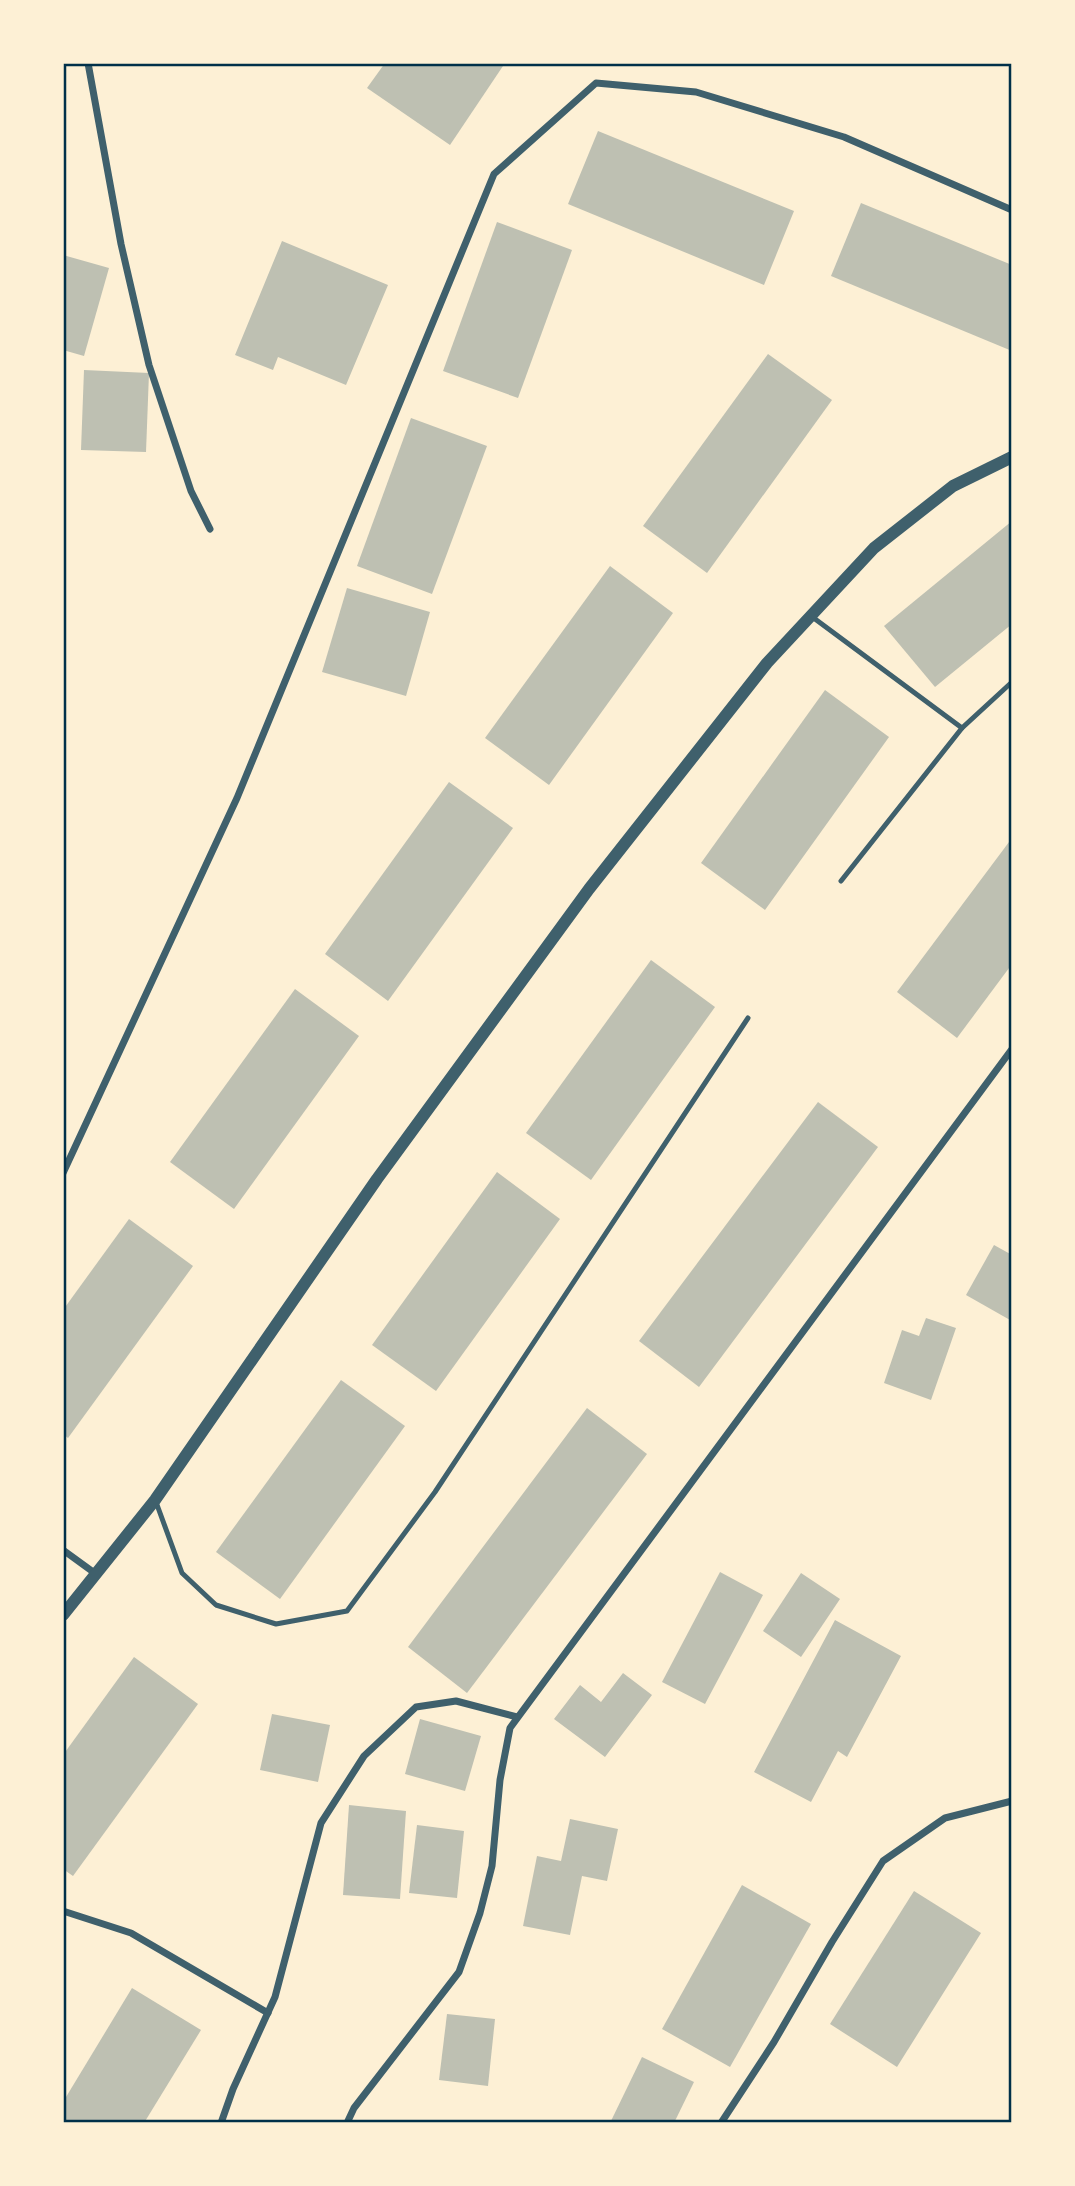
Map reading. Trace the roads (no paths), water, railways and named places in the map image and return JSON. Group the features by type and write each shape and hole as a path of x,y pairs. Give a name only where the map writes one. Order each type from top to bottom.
{"street":[{"path":"88,63 121,244 149,365 191,491 210,529"},
{"path":"63,1173 237,798 494,174 596,83 696,92 831,133 1012,210"},
{"path":"63,1615 155,1500 377,1179 589,889 750,684 874,548 953,486 1012,457"},
{"path":"347,2123 354,2108 458,1972 480,1913 492,1866 500,1780 510,1728 1012,1049"},
{"path":"63,1550 96,1574"},
{"path":"221,2123 233,2089 275,1997 321,1823 364,1756 416,1707 456,1701 517,1717"},
{"path":"720,2123 774,2042 883,1861 945,1818 1012,1801"},
{"path":"63,1911 131,1933 268,2012"}],"lane":[{"path":"811,616 962,728"},
{"path":"841,881 962,728 1012,682"},
{"path":"155,1500 182,1573 216,1605 276,1625 347,1611 435,1492 748,1018"}]}
